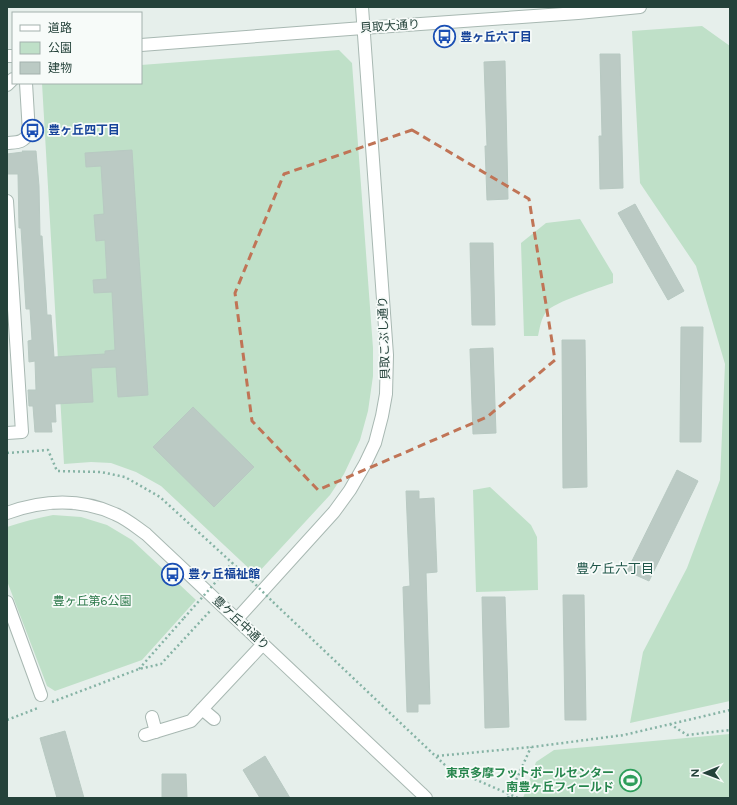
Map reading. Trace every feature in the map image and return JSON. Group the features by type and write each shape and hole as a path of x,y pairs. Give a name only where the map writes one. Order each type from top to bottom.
{"street":[{"name":"貝取こぶし通り","path":"237,619 334,512 350,490 376,443 382,416 386,394 387,355 362,7"},
{"name":"貝取大通り","path":"142,45 640,7"},
{"path":"7,143 20,142 25,139 28,133 26,84"},
{"path":"7,201 22,432 7,433"},
{"name":"豊ケ丘中通り","path":"7,513 37,504 57,502 82,504 99,508 130,522 146,534 426,798"},
{"path":"7,602 42,700"},
{"path":"144,735 191,721 263,644"},
{"path":"202,709 214,719"},
{"path":"152,717 156,732"}],"path":[{"path":"7,453 48,450 57,471 100,472 125,477 160,497 252,581 447,767 509,796 518,798"},
{"path":"139,669 232,563"},
{"path":"51,703 139,669 161,664 212,609"},
{"path":"7,720 42,700"},
{"path":"436,756 532,747 624,735 730,710"},
{"path":"670,723 687,735 730,730"},
{"path":"509,796 532,747"}],"highlighted area":[{"path":"412,130 529,199 555,360 487,417 318,490 252,421 235,293 284,174"}],"green space":[{"path":"702,26 730,46 730,701 630,723 643,652 687,568 720,480 725,364 696,266 640,183 632,31"},
{"path":"339,50 352,63 373,348 373,376 368,411 360,440 344,474 330,495 256,575 161,486 136,472 111,463 91,462 64,464 42,84 142,84 142,65"},
{"path":"580,219 613,274 613,283 577,296 551,308 543,317 538,336 524,336 521,243 546,223"},
{"path":"490,487 531,525 537,537 538,590 476,592 473,490"},
{"name":"豊ヶ丘第6公園","path":"53,515 81,517 107,525 132,540 196,600 142,660 55,691 47,686 7,581 7,527"},
{"name":"東京多摩フットボールセンター 南豊ヶ丘フィールド","path":"730,734 730,798 523,798 536,762 554,750"}],"building":[{"path":"600,54 620,54 623,188 600,189 599,136 602,136"},
{"path":"505,61 508,199 487,200 484,62"},
{"path":"132,150 148,395 118,397 116,367 91,368 93,402 55,404 56,422 51,422 52,432 35,432 33,406 29,406 28,390 36,390 35,361 29,362 28,341 32,340 30,309 26,309 21,228 19,228 18,174 7,174 7,154 23,152 22,151 36,151 39,186 40,236 42,236 47,315 51,315 54,357 105,354 105,351 115,350 112,292 94,293 93,280 107,279 105,240 96,241 94,215 104,214 101,166 86,167 85,153"},
{"path":"635,204 684,291 668,300 618,213"},
{"path":"470,243 493,243 495,325 472,325"},
{"path":"681,327 703,327 701,442 680,442"},
{"path":"562,340 585,340 587,487 563,488"},
{"path":"493,348 496,433 473,434 470,349"},
{"path":"193,407 254,467 214,507 153,447"},
{"path":"677,470 698,481 649,581 627,571"},
{"path":"406,491 419,491 419,499 434,498 437,572 426,573 430,704 418,704 418,712 407,712 403,587 410,586"},
{"path":"563,595 584,595 586,720 565,720"},
{"path":"482,597 505,597 509,727 485,728"},
{"path":"65,731 84,798 57,798 40,738"},
{"path":"265,756 290,798 260,798 243,770"},
{"path":"162,774 186,774 187,798 162,798"}],"place":[{"name":"豊ヶ丘六丁目","path":"444,37"},
{"name":"豊ヶ丘四丁目","path":"33,130"},
{"name":"豊ヶ丘福祉館","path":"172,574"},
{"name":"東京多摩フットボールセンター 南豊ヶ丘フィールド","path":"630,780"}],"district":[{"name":"豊ケ丘六丁目","path":"615,568"}]}
